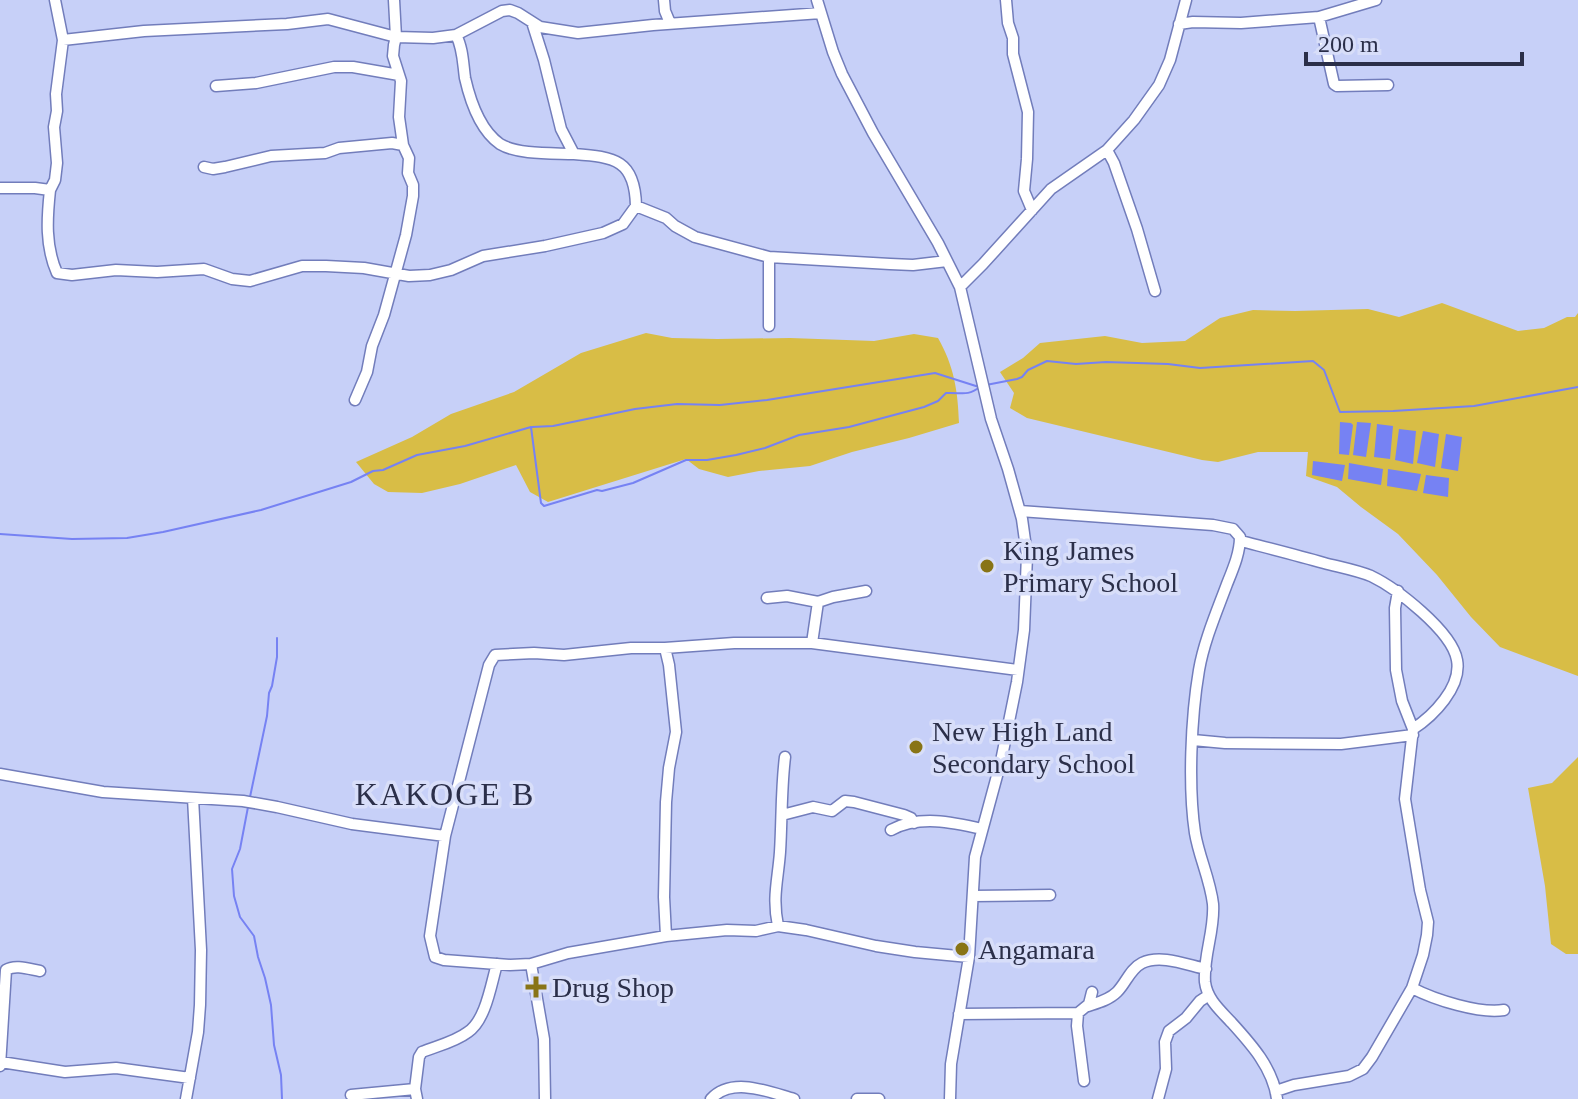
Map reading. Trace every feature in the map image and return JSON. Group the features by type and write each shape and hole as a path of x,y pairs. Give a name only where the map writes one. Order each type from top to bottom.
{"street":[{"path":"55,0 63,40 54,127 57,163 50,190 48,242 57,273 72,275 116,270 157,272 204,269 250,281 302,266 342,267 409,276 430,275 483,256 594,235 623,224 636,206 629,172 623,165 602,157 522,151 499,143 478,115 469,93 456,35"},
{"path":"355,400 384,315 408,226 413,190 399,117 401,81 393,56 396,37 394,0"},
{"path":"664,0 670,23"},
{"path":"817,0 842,74 960,287 991,419 1020,511 1027,555 1024,630 1018,670 1006,737 975,857 969,957 951,1064 950,1099"},
{"path":"1006,0 1013,54 1028,112 1024,191 1032,210"},
{"path":"960,287 1051,189 1107,150 1134,120 1160,82 1170,60 1186,0"},
{"path":"1179,24 1319,17 1376,0"},
{"path":"63,40 144,31 328,19 396,37 433,38 456,35 502,11 510,10 540,27 578,33 670,23 821,13"},
{"path":"1319,17 1334,84 1388,85"},
{"path":"532,22 561,129 574,154"},
{"path":"216,86 256,83 334,67 399,75"},
{"path":"204,167 213,169 271,156 325,153 339,148 392,143 403,145"},
{"path":"1107,150 1137,229 1155,291"},
{"path":"0,188 50,190"},
{"path":"636,206 666,218 695,237 769,257 913,265 947,261"},
{"path":"769,257 769,326"},
{"path":"1020,511 1213,525 1233,529 1239,534 1241,541 1236,560 1200,663 1195,697 1192,809 1197,842 1210,886 1213,913 1205,985 1212,1001 1263,1061 1276,1095 1294,1085 1349,1076 1363,1069 1412,988 1423,955 1428,928 1405,799 1413,732 1402,701 1396,670 1395,608 1398,591"},
{"path":"1193,740 1341,744 1413,732 1440,706 1452,688 1457,660 1451,646 1413,603 1398,591 1367,574 1241,541"},
{"path":"767,598 787,596 818,602 866,591"},
{"path":"812,643 818,602"},
{"path":"969,957 876,946 778,926 756,931 727,930 666,936 568,953 531,964 497,964 435,957 430,936 445,836 489,665 495,655 564,655 734,643 812,643 1018,670"},
{"path":"665,648 676,732 666,802 666,936"},
{"path":"778,926 774,897 785,757"},
{"path":"0,774 81,789 243,801 352,824 445,836"},
{"path":"186,1099 198,1032 201,991 193,798"},
{"path":"782,815 813,807 832,811 845,801 904,815 914,823"},
{"path":"891,830 925,820 982,829"},
{"path":"973,896 1050,895"},
{"path":"959,1014 1083,1009 1115,994 1134,969 1152,960 1206,969"},
{"path":"351,1095 416,1094 417,1063 422,1052 462,1036 477,1025 497,964"},
{"path":"531,964 544,1039 545,1099"},
{"path":"40,971 16,967 6,970 0,1064 65,1072 116,1068 190,1078"},
{"path":"1412,988 1455,1004 1492,1011 1504,1010"},
{"path":"1084,1081 1077,1026 1092,992"},
{"path":"1158,1099 1166,1069 1165,1042 1169,1031 1209,995"},
{"path":"711,1099 722,1090 735,1087 794,1099"},
{"path":"857,1099 879,1099"}],"shaded area":[{"path":"1442,303 1518,331 1544,328 1567,317 1575,317 1578,313 1578,676 1500,647 1398,534 1337,487 1306,476 1308,452 1258,452 1218,462 1027,418 1010,408 1014,393 1000,372 1040,343 1105,336 1142,343 1185,341 1220,318 1253,310 1368,309 1399,317"},
{"path":"646,333 672,338 717,339 874,341 914,334 938,338 954,379 959,423 810,466 728,477 699,469 686,459 548,502 530,492 516,465 422,493 388,492 374,484 356,462 412,437 451,414 514,392 581,353"},
{"path":"1578,757 1578,954 1566,954 1551,944 1545,886 1528,788 1552,783"}],"water":[{"path":"1340,422 1353,425 1349,455 1339,454"},
{"path":"1357,422 1371,423 1366,457 1353,455"},
{"path":"1377,424 1393,426 1390,459 1374,457"},
{"path":"1399,429 1416,431 1413,464 1395,460"},
{"path":"1423,431 1439,434 1435,467 1417,463"},
{"path":"1446,434 1462,437 1458,471 1441,468"},
{"path":"1313,461 1345,465 1342,481 1312,475"},
{"path":"1349,463 1383,469 1381,485 1348,479"},
{"path":"1388,469 1421,474 1417,491 1387,486"},
{"path":"1426,475 1449,478 1448,497 1423,493"}],"waterway":[{"path":"986,385 1017,379 1047,361 1168,364 1200,368 1313,361 1324,370 1340,412 1474,406 1578,387"},
{"path":"532,427 677,404 720,405 767,400 935,373 979,387"},
{"path":"0,534 72,539 127,538 163,532 261,510 351,482 417,455 465,446 531,427 541,503 544,506 633,483 686,460 707,460 765,448 799,435 849,427 924,407 938,401 946,393 967,393 980,387"},
{"path":"250,797 267,716 277,657 277,638"},
{"path":"248,807 240,849 232,869 234,896 240,917 254,936 265,978 282,1099"}],"place":[{"name":"King James Primary School","path":"987,566"},
{"name":"New High Land Secondary School","path":"916,747"},
{"name":"Angamara","path":"962,949"},
{"name":"Drug Shop","path":"536,987"}],"district":[{"name":"KAKOGE B","path":"445,794"}]}
